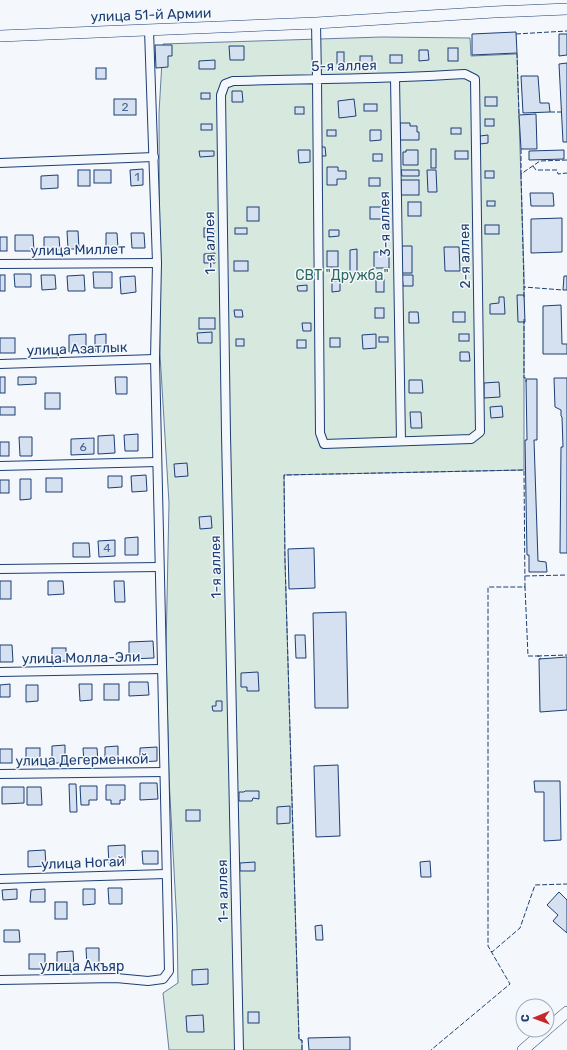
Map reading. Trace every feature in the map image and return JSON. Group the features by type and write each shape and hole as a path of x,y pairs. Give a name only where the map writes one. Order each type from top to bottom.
{"main road":[{"name":"улица 51-й Армии","path":"0,36 316,23 567,9"},
{"path":"555,1023 567,1012"},
{"path":"523,1050 537,1038"}],"street":[{"path":"316,23 320,433 324,444 401,441"},
{"path":"149,30 157,262 155,359 166,874"},
{"name":"5-я аллея","path":"225,84 233,81 396,78 465,74"},
{"name":"2-я аллея","path":"401,441 471,439 480,432 476,89 475,79 465,74"},
{"name":"3-я аллея","path":"396,78 401,441"},
{"name":"1-я аллея","path":"225,84 221,95 226,426 239,1050"},
{"path":"0,163 154,157"},
{"name":"улица Миллет","path":"0,264 157,262"},
{"name":"улица Азатлык","path":"0,364 155,359"},
{"path":"0,466 157,462"},
{"path":"0,569 160,567"},
{"name":"улица Молла-Эли","path":"0,672 162,670"},
{"name":"улица Дегерменкой","path":"0,774 164,772"},
{"name":"улица Ногай","path":"0,879 166,874"},
{"name":"улица Акъяр","path":"0,980 116,978 148,981 163,979 169,971 166,874"}],"green space":[{"name":"СВТ \"Дружба\"","path":"382,37 470,38 471,56 517,54 524,273 524,470 284,475 285,560 299,1039 302,1040 302,1050 169,1050 163,993 178,983 177,925 169,778 166,650 169,503 160,354 159,113 163,44"}],"building":[{"path":"516,32 517,53 472,55 472,34"},
{"path":"559,34 567,34 567,55 559,56"},
{"path":"155,45 172,45 172,56 168,56 168,67 156,68"},
{"path":"229,46 244,46 244,60 230,60"},
{"path":"448,48 458,48 458,61 448,61"},
{"path":"419,50 428,50 429,60 419,61"},
{"path":"337,52 344,52 344,64 337,64"},
{"path":"390,55 402,55 402,63 390,63"},
{"path":"360,56 372,56 372,64 360,64"},
{"path":"215,60 215,69 199,69 199,61"},
{"path":"567,63 567,142 563,142 559,64"},
{"path":"96,68 106,68 106,79 96,79"},
{"path":"521,76 538,76 540,103 549,103 550,112 523,113"},
{"path":"232,91 242,91 243,102 232,102"},
{"path":"201,93 210,93 210,99 201,99"},
{"path":"485,97 497,97 497,106 485,106"},
{"path":"114,99 136,99 136,115 114,115"},
{"path":"354,99 356,116 339,118 338,101"},
{"path":"364,104 377,104 377,111 364,111"},
{"path":"295,107 304,107 304,114 295,114"},
{"path":"536,114 537,149 521,149 519,115"},
{"path":"485,119 494,119 494,126 485,126"},
{"path":"400,123 410,123 410,126 417,126 419,140 400,140"},
{"path":"201,124 212,124 212,130 201,130"},
{"path":"451,128 461,128 461,134 451,134"},
{"path":"327,130 336,130 336,136 327,136"},
{"path":"370,130 381,130 381,140 370,141"},
{"path":"488,135 488,143 480,144 480,136"},
{"path":"320,147 325,147 326,156 320,156"},
{"path":"431,149 436,149 436,168 431,168"},
{"path":"298,150 310,150 310,162 299,163"},
{"path":"406,150 418,150 418,165 403,165 403,152 406,152"},
{"path":"564,150 564,159 529,160 529,151"},
{"path":"199,151 214,151 214,156 200,157"},
{"path":"455,151 468,151 468,159 455,159"},
{"path":"373,154 382,154 382,161 373,161"},
{"path":"327,167 338,167 338,171 346,171 346,179 337,179 337,185 327,185"},
{"path":"143,169 143,185 131,186 130,170"},
{"path":"78,170 90,170 90,186 78,186"},
{"path":"94,170 111,170 111,183 94,183"},
{"path":"401,170 419,170 419,176 402,176"},
{"path":"427,170 436,170 437,192 428,192"},
{"path":"485,171 494,171 494,178 485,178"},
{"path":"58,175 58,188 41,189 41,176"},
{"path":"369,178 380,178 380,186 369,186"},
{"path":"401,180 419,180 419,195 401,195"},
{"path":"530,193 553,193 554,206 531,206"},
{"path":"487,201 495,201 495,206 487,206"},
{"path":"408,202 421,202 421,216 408,216"},
{"path":"247,207 259,207 259,221 247,221"},
{"path":"370,207 382,207 382,219 370,219"},
{"path":"562,218 562,252 531,253 531,219"},
{"path":"485,225 499,225 499,234 485,234"},
{"path":"204,228 214,228 214,237 204,237"},
{"path":"235,228 247,228 247,234 235,234"},
{"path":"329,230 339,230 339,236 329,237"},
{"path":"67,231 78,231 79,249 68,249"},
{"path":"106,233 117,233 118,248 106,249"},
{"path":"131,233 144,233 145,248 132,248"},
{"path":"15,235 33,235 34,251 15,251"},
{"path":"0,237 7,237 7,251 0,251"},
{"path":"44,237 59,237 60,250 44,250"},
{"path":"401,246 412,246 412,273 402,273"},
{"path":"444,247 459,247 460,271 445,271"},
{"path":"357,249 357,274 350,275 350,250"},
{"path":"327,251 338,251 338,267 327,267"},
{"path":"374,252 389,252 389,268 374,268"},
{"path":"215,253 215,263 204,263 204,254"},
{"path":"234,261 248,261 248,271 234,271"},
{"path":"93,272 112,272 112,288 94,288"},
{"path":"14,274 31,274 31,287 15,287"},
{"path":"0,275 5,275 5,291 0,291"},
{"path":"41,275 55,275 56,289 42,290"},
{"path":"84,275 85,291 68,291 67,276"},
{"path":"402,275 413,275 413,286 403,286"},
{"path":"135,276 136,292 121,294 120,277"},
{"path":"564,276 567,276 567,290 563,290"},
{"path":"376,280 384,280 384,292 376,292"},
{"path":"332,281 340,281 340,291 332,292"},
{"path":"307,285 307,291 298,291 297,286"},
{"path":"517,295 524,295 525,322 518,322"},
{"path":"499,297 504,297 505,314 490,314 490,304 499,303"},
{"path":"561,305 562,344 567,344 567,354 543,354 543,306"},
{"path":"375,308 384,308 384,318 375,318"},
{"path":"234,310 242,310 243,317 235,317"},
{"path":"409,312 418,312 419,323 409,323"},
{"path":"453,312 465,312 465,322 453,322"},
{"path":"199,318 215,318 215,329 199,329"},
{"path":"302,323 311,323 311,331 303,331"},
{"path":"212,332 212,343 198,343 197,333"},
{"path":"86,334 86,351 69,352 69,335"},
{"path":"106,334 106,351 95,351 95,335"},
{"path":"376,334 376,348 363,349 362,335"},
{"path":"459,334 469,334 469,341 459,341"},
{"path":"379,337 388,337 388,342 379,342"},
{"path":"0,338 15,338 15,353 0,353"},
{"path":"330,338 340,338 340,347 330,347"},
{"path":"236,339 244,339 244,346 236,346"},
{"path":"297,340 306,340 306,348 297,348"},
{"path":"460,352 469,352 470,361 460,361"},
{"path":"0,377 5,377 5,393 0,393"},
{"path":"18,377 36,377 36,384 18,385"},
{"path":"115,377 127,377 127,394 116,394"},
{"path":"554,378 567,378 567,553 560,553 561,447 563,447 562,417 561,410 555,407"},
{"path":"526,379 537,379 537,440 534,440 538,561 546,562 547,572 529,572 529,555 527,555 525,440 527,440"},
{"path":"409,380 422,380 423,393 409,393"},
{"path":"499,382 500,397 484,398 484,383"},
{"path":"45,393 60,393 60,409 45,409"},
{"path":"502,406 503,417 491,418 490,407"},
{"path":"0,407 15,407 15,415 0,415"},
{"path":"410,412 421,412 422,428 411,428"},
{"path":"138,434 138,451 125,451 124,435"},
{"path":"114,435 115,453 98,454 98,436"},
{"path":"19,437 32,437 32,456 20,456"},
{"path":"94,438 94,454 71,455 71,439"},
{"path":"0,442 9,442 9,456 0,456"},
{"path":"187,463 188,476 175,477 174,464"},
{"path":"146,475 147,491 132,492 131,476"},
{"path":"108,476 122,476 122,487 108,488"},
{"path":"46,478 62,478 62,492 46,492"},
{"path":"20,479 31,479 31,499 20,500"},
{"path":"0,480 9,480 9,493 0,493"},
{"path":"211,516 212,528 200,529 199,517"},
{"path":"138,537 138,555 125,555 125,538"},
{"path":"115,540 115,556 99,557 98,541"},
{"path":"73,543 89,543 90,557 73,557"},
{"path":"314,548 315,588 289,589 288,549"},
{"path":"0,581 11,581 11,599 0,599"},
{"path":"48,581 63,581 64,594 48,595"},
{"path":"114,581 124,581 125,602 115,602"},
{"path":"346,612 348,708 315,708 313,613"},
{"path":"295,635 305,635 306,658 296,658"},
{"path":"153,641 154,658 129,659 129,642"},
{"path":"0,645 12,645 13,662 0,662"},
{"path":"52,648 66,648 66,661 52,661"},
{"path":"567,657 567,710 540,712 539,659"},
{"path":"258,672 259,691 247,691 247,687 241,687 241,673"},
{"path":"129,682 148,682 149,695 129,696"},
{"path":"10,684 10,697 0,697 0,685"},
{"path":"79,684 92,684 92,700 80,701"},
{"path":"104,684 119,684 119,700 104,700"},
{"path":"26,685 38,685 38,701 26,702"},
{"path":"216,701 222,701 222,711 213,711 212,706 216,706"},
{"path":"65,745 65,763 52,763 52,746"},
{"path":"118,746 118,760 105,761 105,747"},
{"path":"157,747 157,761 140,762 140,748"},
{"path":"26,748 40,748 40,765 26,765"},
{"path":"83,748 97,748 98,763 84,763"},
{"path":"0,749 12,749 12,763 0,763"},
{"path":"338,765 340,836 316,837 314,766"},
{"path":"534,781 560,781 561,840 544,841 544,792 535,792"},
{"path":"140,783 157,783 158,799 140,800"},
{"path":"69,784 76,784 77,812 70,812"},
{"path":"106,785 125,785 125,800 120,800 120,804 111,804 111,800 106,800"},
{"path":"80,786 97,786 97,800 89,800 89,805 81,805"},
{"path":"2,787 24,787 24,803 2,804"},
{"path":"27,787 41,787 42,805 27,805"},
{"path":"259,791 259,799 253,798 252,801 239,801 239,792"},
{"path":"290,806 290,823 277,824 277,807"},
{"path":"186,810 200,810 200,821 186,821"},
{"path":"125,845 125,864 109,865 108,846"},
{"path":"45,850 46,866 28,867 28,851"},
{"path":"142,851 158,851 158,864 143,864"},
{"path":"430,861 431,877 421,877 420,862"},
{"path":"255,862 255,871 240,871 240,863"},
{"path":"108,888 122,888 122,904 109,904"},
{"path":"17,889 17,899 3,900 2,890"},
{"path":"45,889 45,902 30,902 31,890"},
{"path":"83,889 95,889 95,904 83,905"},
{"path":"559,892 567,900 567,933 553,921 558,915 547,905"},
{"path":"55,902 67,902 67,919 55,919"},
{"path":"322,925 323,940 316,940 315,926"},
{"path":"4,930 19,930 20,942 4,942"},
{"path":"86,948 99,948 99,967 87,967"},
{"path":"73,951 74,968 57,968 57,952"},
{"path":"29,954 45,954 45,969 29,969"},
{"path":"208,969 208,984 192,985 192,970"},
{"path":"248,1012 259,1012 259,1023 248,1023"},
{"path":"203,1015 204,1032 187,1032 186,1016"},
{"path":"350,1037 350,1050 309,1050 308,1038"}],"fence":[{"path":"516,34 567,31"},
{"path":"517,53 519,115"},
{"path":"550,112 561,112"},
{"path":"521,149 521,174 540,161 567,160"},
{"path":"533,166 536,170 557,170 558,174 567,173"},
{"path":"521,174 524,287"},
{"path":"524,297 524,287 563,290"},
{"path":"524,319 524,378 526,378 526,382"},
{"path":"302,1050 302,1040 299,1040 285,560 284,475 524,470 525,587 488,587 488,946 510,984 431,1050"},
{"path":"525,576 567,575"},
{"path":"524,587 528,656 539,656 539,659 541,658"},
{"path":"537,656 567,655"},
{"path":"491,951 492,952 520,928 535,885 567,884"}]}
